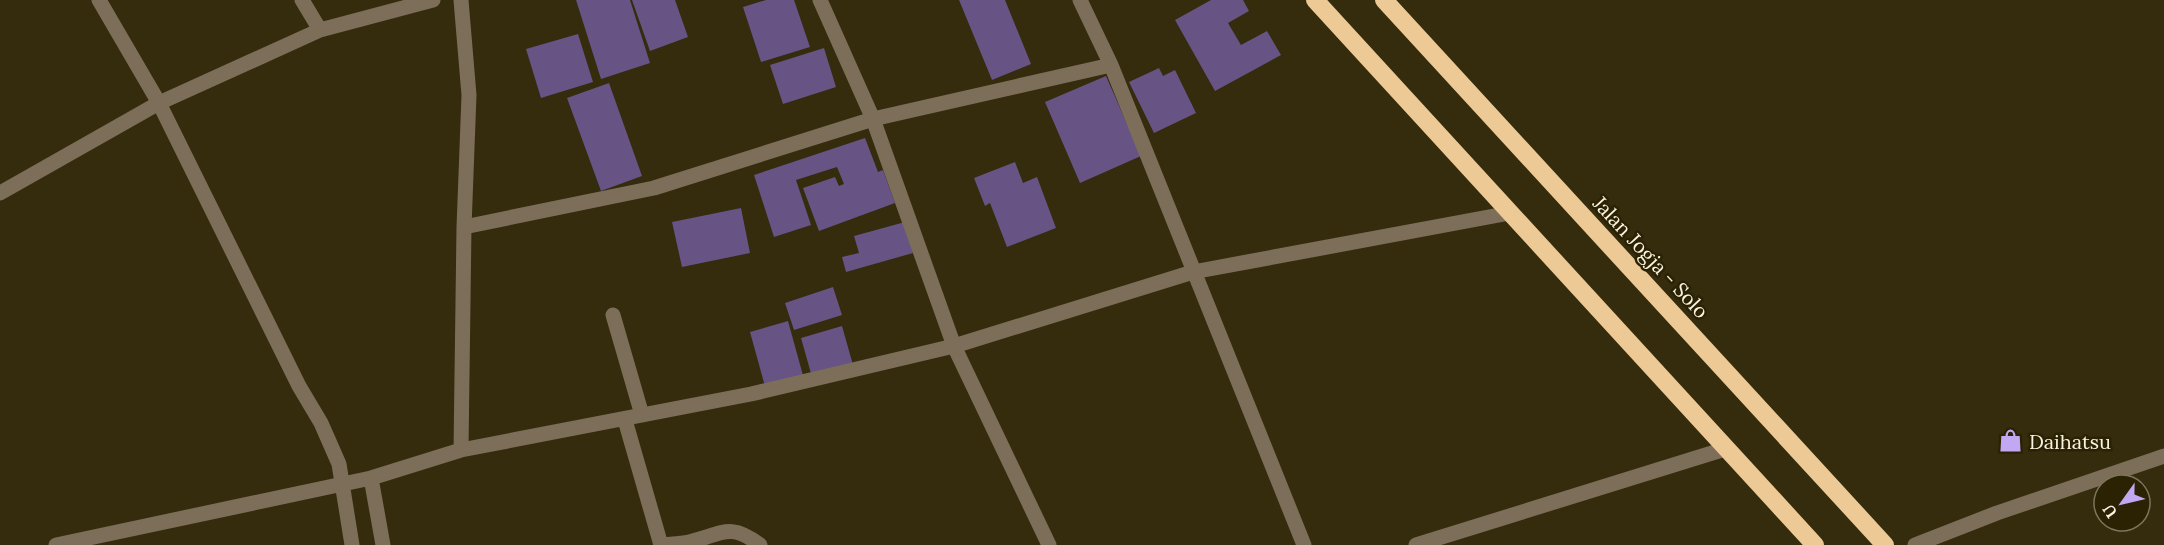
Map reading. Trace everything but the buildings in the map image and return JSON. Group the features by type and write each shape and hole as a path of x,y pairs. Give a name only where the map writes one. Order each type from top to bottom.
{"highway":[{"path":"1315,0 1815,545"},
{"name":"Jalan Jogja - Solo","path":"1384,0 1885,545"}],"street":[{"path":"99,0 159,103 299,386 321,423 339,464 340,484 352,545"},
{"path":"302,0 320,30"},
{"path":"0,193 159,103 320,30 433,0"},
{"path":"461,0 469,95 464,227 461,450"},
{"path":"820,0 873,120 954,346 1049,545"},
{"path":"1080,0 1111,65 1304,545"},
{"path":"464,227 654,188 873,120 1111,65"},
{"path":"56,545 371,478 461,450 752,394 954,346 1193,272 1510,213"},
{"path":"614,315 642,415"},
{"path":"626,420 661,545 687,543 719,531 736,532 750,537 760,545"},
{"path":"1416,545 1725,449"},
{"path":"1915,545 1997,513 2164,456"},
{"path":"371,478 383,545"}],"place":[{"name":"Daihatsu","path":"2011,441"}]}
